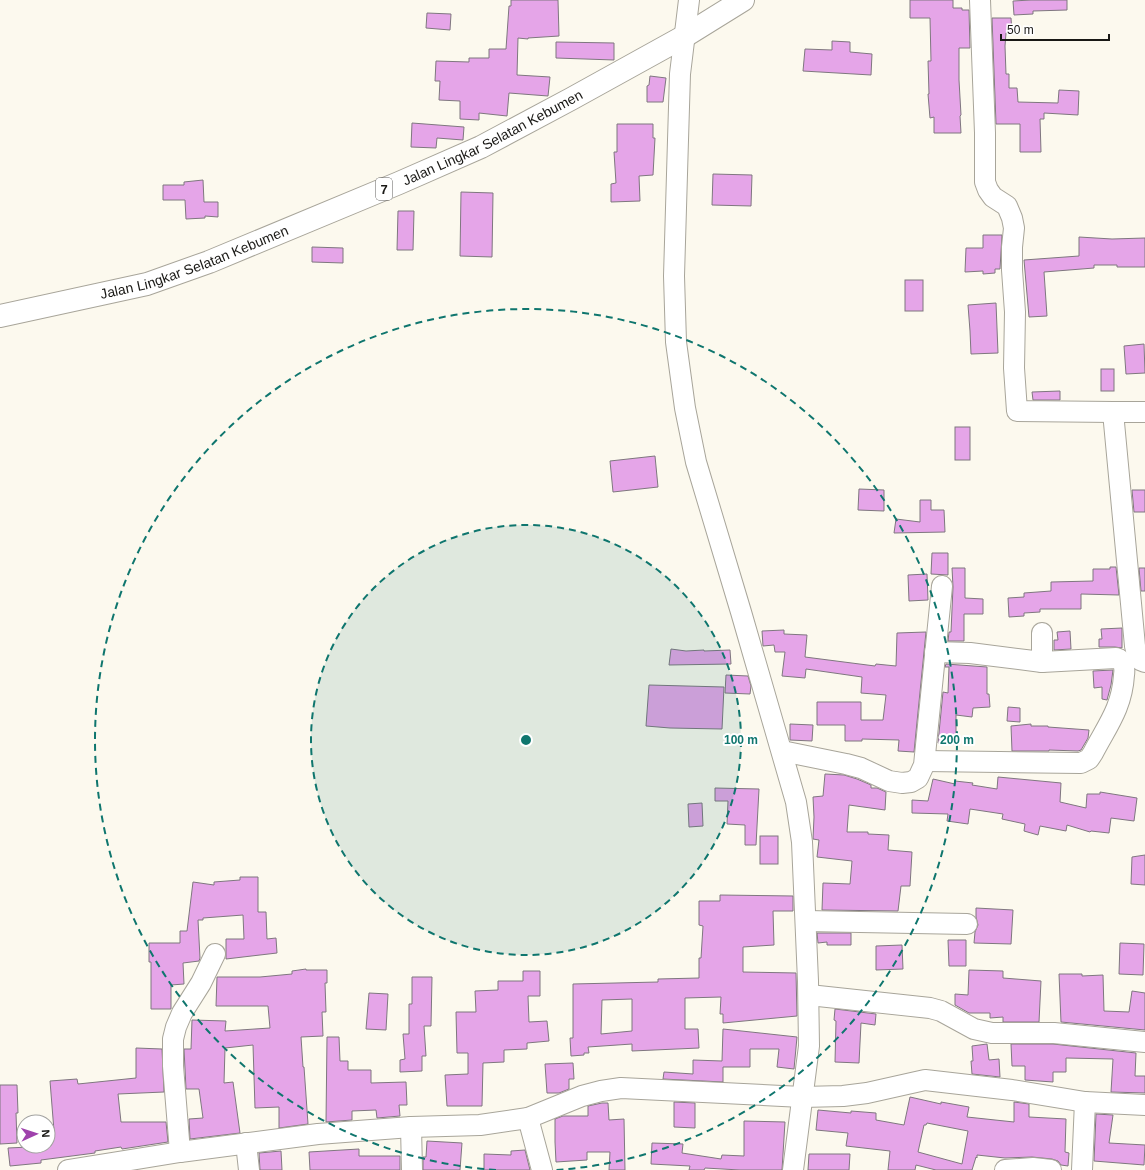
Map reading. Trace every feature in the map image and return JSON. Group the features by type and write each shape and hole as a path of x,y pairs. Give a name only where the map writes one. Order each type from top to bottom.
{"highway":[{"name":"Jalan Lingkar Selatan Kebumen","path":"0,316 147,284 210,262 481,147 685,36 744,0"}],"street":[{"path":"689,0 680,74 674,276 676,342 684,401 696,462 782,751 796,802 800,826 806,920 810,1046 793,1170"},
{"path":"980,0 986,182 988,190 993,197 1007,206 1014,228 1012,247 1015,312 1014,368 1017,411 1145,412"},
{"path":"936,652 970,653 1042,662 1110,658 1120,659 1140,654 1113,412"},
{"path":"782,751 861,768 889,781 902,783 911,782 918,778 922,772 925,761 942,586"},
{"path":"1042,633 1042,662"},
{"path":"925,761 1085,762 1093,753 1120,702 1123,690 1124,672 1123,663 1120,659"},
{"path":"806,920 967,924"},
{"path":"180,1152 173,1066 173,1039 176,1026 182,1013 201,983 215,954"},
{"path":"809,994 930,1008 941,1011 974,1029 992,1034 1054,1033 1145,1042"},
{"path":"68,1170 180,1152 318,1134 411,1126 480,1126 528,1118 582,1096 621,1088 802,1097 843,1096 867,1093 925,1080 1012,1090 1085,1102 1145,1105"},
{"path":"1082,1170 1085,1102"},
{"path":"528,1118 542,1170"},
{"path":"411,1126 412,1170"},
{"path":"246,1143 249,1170"},
{"path":"1005,1170 1028,1168 1051,1170"}],"building":[{"path":"511,0 558,0 559,36 528,39 518,38 517,75 550,77 548,96 509,93 507,116 479,113 479,120 460,119 460,101 439,100 440,81 435,81 436,61 469,62 469,58 489,58 489,49 506,49 509,6 511,6"},
{"path":"910,0 953,0 953,8 969,10 970,48 959,48 961,133 934,133 934,117 930,118 928,94 928,61 931,61 930,18 910,18"},
{"path":"1067,0 1067,10 1033,11 1033,14 1014,15 1013,1"},
{"path":"427,13 451,14 450,30 426,28"},
{"path":"992,18 1011,18 1012,33 1006,33 1006,74 1009,74 1009,88 1017,88 1018,102 1058,103 1059,90 1079,91 1078,115 1044,113 1044,119 1040,119 1041,152 1020,152 1020,124 996,124"},
{"path":"832,41 850,42 850,52 872,54 871,75 803,71 805,49 832,50"},
{"path":"556,42 614,43 614,60 556,58"},
{"path":"650,76 666,78 663,102 647,102 647,86 649,85"},
{"path":"412,123 464,127 463,140 437,138 436,148 411,147"},
{"path":"617,124 653,124 653,138 655,138 653,175 639,176 640,201 611,202 611,184 616,183 614,152 617,152"},
{"path":"713,174 752,175 751,206 712,205"},
{"path":"203,180 204,202 218,202 218,217 205,216 205,218 186,219 185,200 163,200 163,185 184,185 184,182"},
{"path":"461,192 493,193 492,257 460,256"},
{"path":"398,211 414,211 413,250 397,250"},
{"path":"983,235 1002,235 1000,269 995,269 995,273 983,274 983,271 965,272 966,248 983,248"},
{"path":"1079,237 1112,239 1145,238 1145,267 1094,265 1094,268 1044,272 1047,316 1029,317 1024,260 1079,256"},
{"path":"312,247 343,248 343,263 312,262"},
{"path":"905,280 923,280 923,311 905,311"},
{"path":"996,303 998,353 971,354 968,305"},
{"path":"1144,344 1145,373 1126,374 1124,346"},
{"path":"1101,369 1114,369 1114,391 1101,391"},
{"path":"1060,391 1060,400 1033,400 1032,392"},
{"path":"955,427 970,427 970,460 955,460"},
{"path":"655,456 658,487 613,492 610,461"},
{"path":"859,489 884,490 884,511 858,510"},
{"path":"1132,490 1145,490 1145,512 1134,512"},
{"path":"920,500 931,500 931,510 944,510 945,532 894,533 896,519 920,522"},
{"path":"932,553 948,553 948,575 931,574"},
{"path":"1110,567 1116,567 1119,595 1081,594 1081,609 1040,609 1040,612 1024,613 1024,616 1009,617 1008,598 1024,597 1024,593 1051,591 1051,582 1093,581 1093,569 1110,569"},
{"path":"952,568 965,568 965,598 983,599 983,614 964,614 964,641 948,641 949,632 951,632 953,587"},
{"path":"1139,568 1145,568 1145,591 1141,591"},
{"path":"927,574 928,600 909,601 908,575"},
{"path":"1122,628 1122,648 1099,647 1099,639 1102,639 1101,629"},
{"path":"784,630 784,634 807,635 805,657 875,666 876,664 896,666 897,633 926,632 914,752 898,751 899,740 862,739 862,741 845,741 845,725 817,725 817,702 861,702 861,720 883,720 886,695 861,693 862,677 806,669 805,678 782,676 785,652 775,652 774,645 763,646 762,631"},
{"path":"1070,631 1071,649 1054,650 1054,640 1058,640 1057,632"},
{"path":"671,649 686,651 730,650 731,664 669,665"},
{"path":"946,664 987,667 987,694 989,694 990,707 973,708 972,717 956,715 956,744 938,743 943,692 948,693 949,667 945,667"},
{"path":"1113,670 1107,700 1102,699 1102,687 1094,688 1093,671"},
{"path":"726,675 748,676 751,686 750,694 725,693"},
{"path":"649,685 724,687 722,729 646,726"},
{"path":"1008,707 1020,708 1020,722 1007,721"},
{"path":"790,724 813,725 812,741 790,740"},
{"path":"1031,724 1031,726 1089,730 1088,738 1081,750 1078,751 1012,751 1011,726"},
{"path":"825,774 844,775 871,785 871,788 877,788 886,792 885,810 849,805 847,832 868,832 868,834 889,835 888,850 912,852 910,886 901,886 898,911 822,910 823,883 850,884 852,861 817,857 819,840 813,839 813,797 823,796"},
{"path":"998,777 1061,783 1060,802 1086,808 1087,794 1100,794 1100,792 1137,798 1134,821 1111,818 1109,833 1090,832 1067,825 1066,831 1040,826 1038,835 1024,831 1025,824 1002,819 1003,814 970,809 968,824 947,821 948,814 912,813 912,800 928,801 933,779 955,784 955,781 973,783 972,785 997,789"},
{"path":"715,788 759,789 756,845 745,845 745,825 727,824 728,801 715,801"},
{"path":"702,803 703,826 689,827 688,804"},
{"path":"760,836 778,836 778,864 760,864"},
{"path":"1145,855 1145,885 1131,884 1132,857"},
{"path":"240,877 258,877 258,912 266,912 267,939 276,938 277,953 226,959 226,939 244,939 243,915 203,918 203,920 198,920 199,961 183,963 184,984 171,985 171,1009 151,1009 151,962 149,962 149,943 180,943 180,931 187,931 193,882 214,885 214,882 240,880"},
{"path":"720,895 793,896 793,911 773,911 774,945 743,947 743,972 796,973 797,1016 723,1023 723,1014 720,1014 721,997 685,998 685,1029 698,1029 699,1048 632,1051 632,1044 588,1047 589,1053 571,1056 570,1038 573,1038 573,984 658,982 658,979 699,978 699,958 701,958 703,926 699,925 699,901 720,901","holes":["632,999 632,1031 601,1034 602,1000"]},
{"path":"976,908 1013,910 1011,944 974,943 975,932 978,925"},
{"path":"817,933 851,933 851,945 827,945 827,942 818,943"},
{"path":"948,940 966,940 966,966 949,966"},
{"path":"1120,943 1144,944 1143,975 1119,974"},
{"path":"902,945 903,969 876,970 876,946"},
{"path":"306,969 327,970 327,983 325,983 326,1012 322,1012 323,1036 301,1037 308,1124 279,1128 279,1107 255,1108 253,1045 225,1048 224,1083 233,1082 240,1133 190,1139 189,1119 203,1118 199,1089 186,1089 184,1049 191,1049 192,1020 226,1021 225,1031 270,1028 268,1006 216,1006 217,977 260,977 292,974 292,971"},
{"path":"969,970 1003,971 1003,978 1041,981 1039,1022 1003,1022 1003,1017 990,1018 990,1013 969,1013 955,1005 955,994 968,995"},
{"path":"523,971 540,971 540,996 528,996 529,1022 547,1021 549,1041 527,1043 527,1049 504,1050 504,1062 483,1063 482,1106 447,1106 445,1075 468,1074 468,1053 457,1053 456,1012 476,1012 475,991 498,990 498,981 523,981"},
{"path":"1059,974 1082,974 1082,976 1103,975 1104,1011 1129,1012 1132,991 1145,993 1145,1030 1061,1022"},
{"path":"412,977 432,977 431,1026 424,1026 426,1056 422,1056 422,1071 400,1072 400,1060 405,1059 403,1034 409,1034 409,1004 412,1004"},
{"path":"369,993 388,994 386,1030 366,1029"},
{"path":"835,1009 876,1014 875,1025 861,1023 859,1063 835,1062"},
{"path":"723,1029 797,1037 794,1069 777,1067 779,1049 750,1049 750,1067 723,1067 723,1082 663,1079 664,1072 693,1074 693,1060 722,1061"},
{"path":"327,1037 339,1037 340,1061 348,1061 348,1070 371,1070 371,1083 406,1082 407,1105 399,1105 400,1116 377,1118 376,1110 352,1111 352,1120 326,1122"},
{"path":"987,1044 989,1060 999,1059 1000,1077 972,1074 972,1046"},
{"path":"1011,1044 1053,1044 1136,1053 1135,1076 1145,1076 1145,1093 1111,1092 1113,1059 1066,1058 1066,1072 1053,1072 1053,1082 1025,1080 1025,1066 1012,1066"},
{"path":"136,1048 162,1049 164,1092 118,1094 121,1122 166,1122 168,1142 122,1149 121,1147 95,1151 95,1153 41,1160 41,1163 10,1166 8,1148 16,1148 16,1154 56,1154 56,1114 53,1114 50,1081 77,1079 78,1084 136,1078"},
{"path":"573,1063 574,1079 569,1079 569,1089 559,1093 547,1093 545,1064"},
{"path":"0,1085 17,1085 18,1113 16,1113 16,1143 0,1144"},
{"path":"910,1097 941,1104 941,1102 969,1107 967,1117 1014,1122 1014,1102 1029,1104 1029,1117 1066,1119 1065,1152 1069,1153 1068,1166 1061,1165 1058,1161 1052,1159 1032,1157 1005,1158 977,1155 972,1170 936,1170 916,1165 915,1170 888,1170 890,1151 846,1146 848,1133 816,1130 818,1110 851,1113 851,1111 876,1113 876,1120 904,1125","holes":["927,1123 968,1131 962,1164 918,1152 924,1125"]},
{"path":"674,1102 695,1103 695,1128 674,1127"},
{"path":"608,1103 609,1120 624,1119 625,1170 609,1170 610,1152 587,1152 587,1160 556,1162 555,1119 563,1116 588,1116 588,1106"},
{"path":"1096,1114 1113,1115 1109,1143 1145,1145 1144,1165 1094,1161"},
{"path":"744,1121 785,1122 782,1170 705,1168 704,1170 689,1170 690,1166 651,1164 652,1143 683,1144 682,1153 721,1159 722,1155 744,1156"},
{"path":"427,1141 462,1143 460,1170 423,1170 423,1157 426,1157"},
{"path":"359,1149 359,1156 400,1156 400,1170 310,1170 309,1152"},
{"path":"525,1150 530,1170 484,1170 484,1154 511,1155 511,1151"},
{"path":"281,1151 282,1170 260,1170 259,1153"},
{"path":"809,1154 850,1154 849,1170 808,1170"}]}
